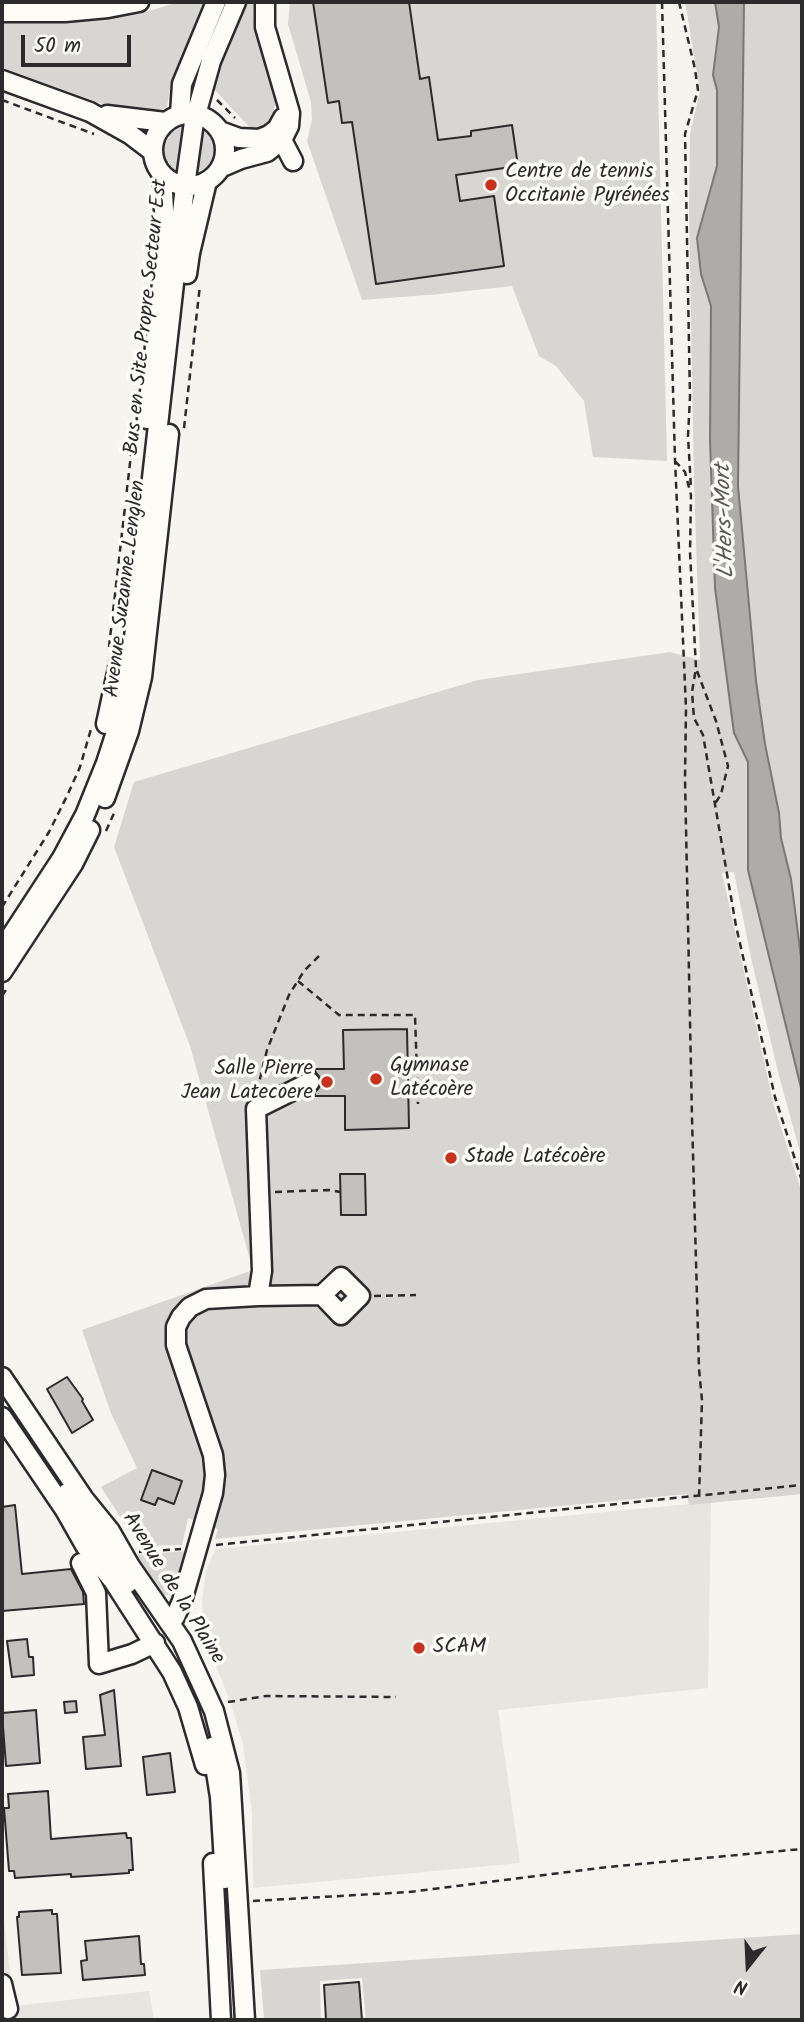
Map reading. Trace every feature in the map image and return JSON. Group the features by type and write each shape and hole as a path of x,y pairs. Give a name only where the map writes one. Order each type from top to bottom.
{"street":[{"path":"2,12 65,12 139,2"},
{"path":"216,2 182,85 180,117 153,140 152,151 157,167 176,184 185,186 197,185 241,159 267,152 282,140 289,126 287,98 265,27 265,2"},
{"name":"Bus en Site Propre Secteur Est","path":"2,950 62,858 85,815 106,763 124,703 131,664 185,186 180,117 211,61 236,2"},
{"path":"2,80 123,124 152,151"},
{"path":"123,124 180,117 206,117 220,131 239,138 259,139 269,135 282,121 287,98"},
{"name":"Avenue Suzanne Lenglen","path":"2,972 73,864 96,820 130,731 142,677 190,253 214,174 225,150 220,131"},
{"path":"282,140 293,160"},
{"name":"Avenue Suzanne Lenglen","path":"2,929 51,854 74,812 107,723 120,663 166,247 162,174"},
{"path":"258,1296 261,1271 256,1109 310,1082"},
{"path":"169,1622 175,1617 183,1601 213,1493 213,1455 176,1345 176,1327 190,1307 206,1299 322,1295 341,1277 360,1296 341,1315 322,1295"},
{"name":"Avenue de la Plaine","path":"2,1377 84,1499 110,1531 130,1566 182,1641 206,1689 218,1723 230,1773 245,2020"},
{"path":"2,1398 166,1639 196,1695 213,1750 220,1797 234,2020"},
{"name":"Avenue de la Plaine","path":"2,1417 65,1510 86,1547 114,1582 155,1643 188,1707 206,1769 221,2020"},
{"path":"81,1563 96,1593 99,1664 132,1654 155,1643"},
{"path":"2,1984 10,2010"}],"path":[{"path":"662,2 675,460 685,687 692,1118 702,1400 699,1497"},
{"path":"679,2 698,90 685,134 691,397 688,436 690,552 696,668 692,692 694,718 703,736 736,926 775,1097 802,1181"},
{"path":"209,92 238,121"},
{"path":"2,100 97,135"},
{"path":"108,658 134,421"},
{"path":"675,460 685,472 691,495"},
{"path":"696,668 716,721 728,766 721,794 714,806"},
{"path":"685,687 692,692"},
{"path":"2,906 49,832 80,767 92,728"},
{"path":"256,1109 257,1090 267,1050 289,995 319,957"},
{"path":"298,981 339,1015 415,1015 418,1104"},
{"path":"258,1195 279,1191 340,1192"},
{"path":"360,1296 416,1295"},
{"path":"136,1552 802,1485"},
{"path":"230,1702 266,1696 396,1698"},
{"path":"246,1901 410,1892 608,1867 802,1849"}],"shaded area":[{"path":"178,2 205,2 170,89 167,107 160,111 152,113 114,108 2,68 2,23 118,17"},
{"path":"248,2 254,2 253,17 277,98 271,121 254,132 213,88 229,40"},
{"name":"Centre de tennis Occitanie Pyrénées","path":"290,2 656,2 667,461 593,457 584,401 556,366 539,356 512,286 362,300 307,141 312,119 311,102 288,24"},
{"name":"Stade Latécoère","path":"685,2 715,2 719,27 713,75 717,90 717,166 697,238 701,274 711,306 710,440 715,588 734,733 748,762 748,870 802,1092 802,1159 751,958 734,872 722,873 774,1106 802,1193 802,1494 689,1505 687,1494 215,1539 218,1529 188,1518 182,1545 139,1546 101,1487 137,1468 111,1413 82,1330 253,1270 190,1046 114,847 134,782 478,680 670,652 700,660 689,210 690,134 700,91"},
{"path":"744,2 802,2 802,965 791,879 781,838 756,681 738,486"},
{"path":"186,124 178,173 165,158 164,146 172,131"},
{"path":"201,126 212,137 215,152 209,166 194,174"},
{"path":"711,1502 708,1688 498,1710 520,1863 253,1888 252,1813 243,1744 230,1701 204,1636 202,1601 206,1570 216,1549"},
{"path":"187,1551 176,1592 170,1595 162,1595 136,1555"},
{"path":"2,1905 14,2006 149,1991 154,2020 2,2020"},
{"path":"802,1934 802,2020 366,2020 362,1978 320,1981 321,2020 264,2018 260,1970"}],"water":[{"name":"L'Hers-Mort","path":"715,2 744,2 738,486 756,681 781,838 791,879 802,965 802,1092 748,870 748,762 734,733 715,588 710,440 711,306 701,274 697,238 717,166 717,90 713,75 719,27"}],"building":[{"path":"313,2 409,2 420,79 429,77 438,140 471,136 471,131 512,125 518,166 456,175 460,201 494,196 504,266 376,284 352,122 342,123 339,101 328,103"},
{"name":"Gymnase Latécoère","path":"407,1029 409,1128 345,1130 345,1096 315,1096 321,1082 314,1069 344,1069 343,1030"},
{"path":"340,1174 365,1174 366,1215 341,1215"},
{"path":"67,1377 83,1399 93,1420 72,1433 47,1389"},
{"path":"152,1470 182,1481 174,1504 158,1498 155,1505 141,1500"},
{"path":"15,1505 22,1574 71,1569 83,1592 84,1604 2,1611 2,1507"},
{"path":"27,1639 29,1657 33,1657 34,1675 12,1677 7,1641"},
{"path":"114,1690 121,1766 86,1769 83,1737 105,1735 100,1695"},
{"path":"76,1701 77,1712 65,1713 64,1702"},
{"path":"36,1710 40,1763 6,1766 2,1713"},
{"path":"170,1753 175,1792 147,1795 143,1757"},
{"path":"48,1791 51,1839 126,1833 127,1838 131,1838 133,1870 129,1870 129,1873 102,1875 15,1878 14,1871 9,1871 4,1808 9,1808 8,1794"},
{"path":"52,1910 52,1914 57,1914 61,1973 22,1975 17,1917 19,1912"},
{"path":"139,1936 141,1964 144,1964 145,1975 83,1980 81,1961 87,1960 85,1941"},
{"path":"359,1982 362,2020 326,2020 324,1985"}],"place":[{"name":"Centre de tennis Occitanie Pyrénées","path":"491,185"},
{"name":"Gymnase Latécoère","path":"376,1079"},
{"name":"Salle Pierre Jean Latecoere","path":"327,1082"},
{"name":"Stade Latécoère","path":"451,1158"},
{"name":"SCAM","path":"419,1648"}]}
